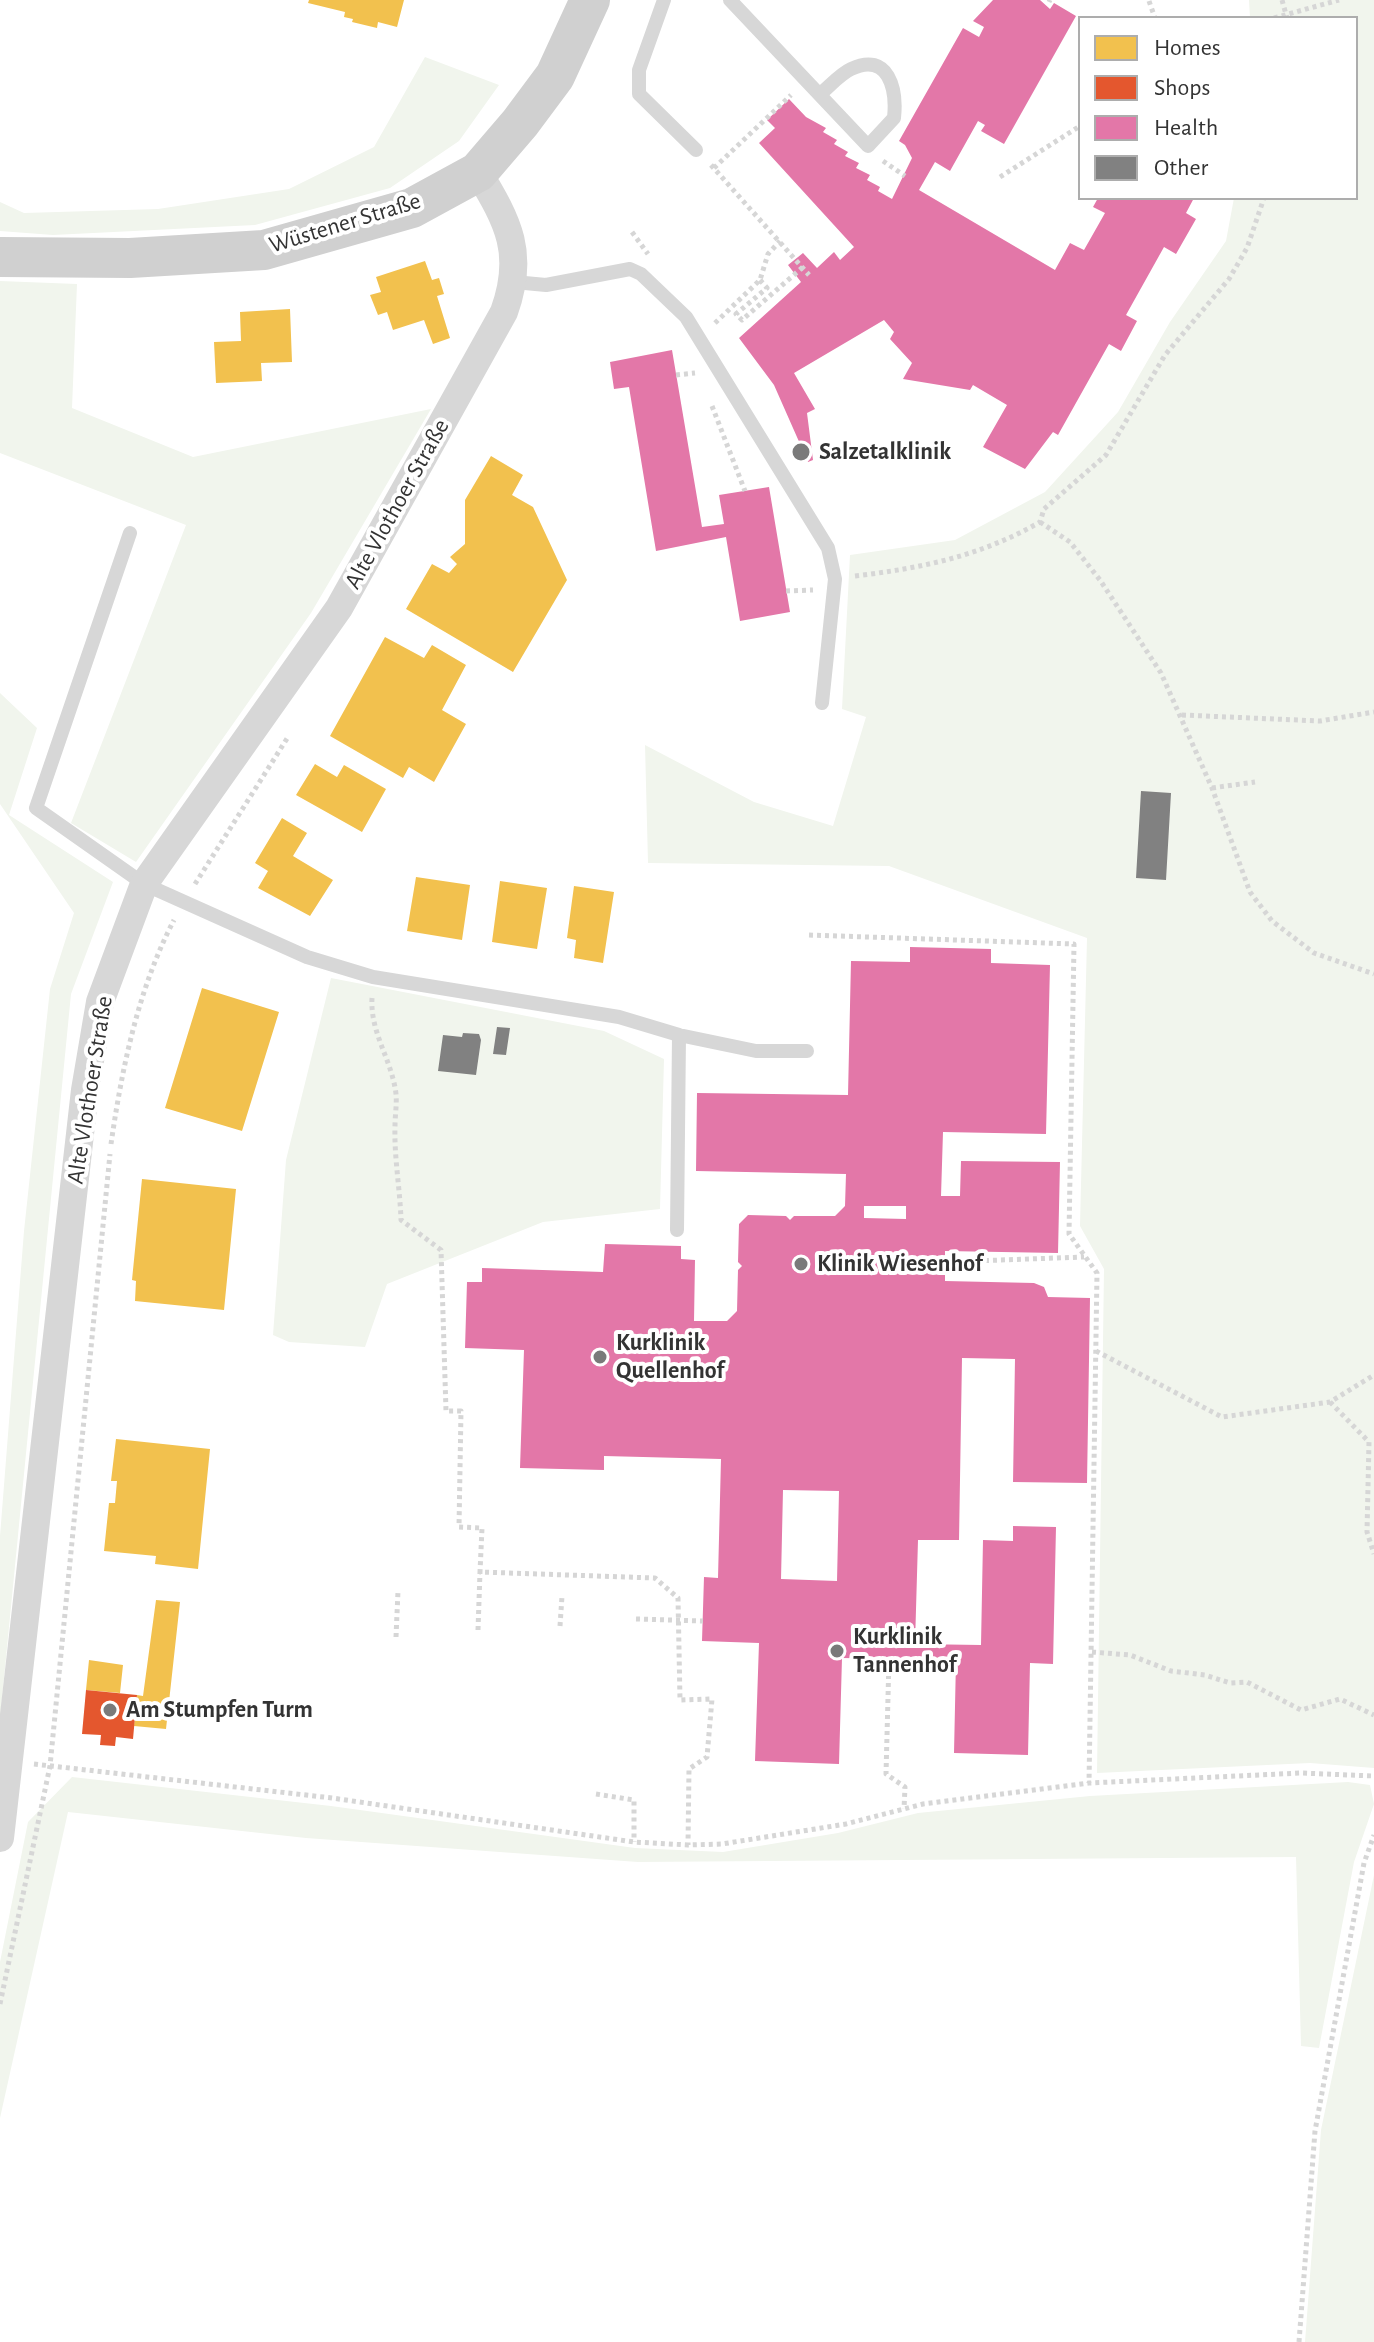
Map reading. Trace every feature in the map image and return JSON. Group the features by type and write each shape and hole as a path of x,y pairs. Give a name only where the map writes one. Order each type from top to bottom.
{"main road":[{"name":"Wüstener Straße","path":"0,257 130,258 264,250 412,208 478,172 555,76 590,0"}],"street":[{"name":"Alte Vlothoer Straße","path":"0,1838 58,1353 85,1090 100,1002 144,884 339,608 504,312 514,282 515,248 478,172"}],"lane":[{"path":"664,0 639,70 639,94 696,150"},
{"path":"730,0 868,146 894,118 895,86 886,71 868,65 850,69 820,94"},
{"path":"514,282 546,285 630,269 641,274 677,307 699,337 828,548 835,579 822,703"},
{"path":"130,533 36,808 144,884 307,957 373,977 619,1017 679,1035 756,1051 807,1051"},
{"path":"677,1230 679,1035"}],"path":[{"path":"1139,0 1150,0"},
{"path":"1282,0 1287,16 1339,0"},
{"path":"714,168 807,80"},
{"path":"1000,177 1078,127"},
{"path":"696,150 809,275"},
{"path":"835,579 946,563 991,547 1040,522 1044,509 1106,455 1165,355 1229,279 1247,248 1263,200"},
{"path":"699,337 760,280 768,254 780,241"},
{"path":"760,280 767,288 736,314 742,320 803,267"},
{"path":"698,372 703,385"},
{"path":"709,398 745,491"},
{"path":"1040,522 1070,542 1100,580 1161,673 1212,788 1250,892 1272,921 1314,953 1374,974"},
{"path":"1182,715 1320,721 1374,712"},
{"path":"0,2004 50,1766 112,1141 133,1034 152,962 183,902 289,734"},
{"path":"1212,788 1255,782"},
{"path":"809,935 1074,944 1069,1234 1097,1273 1089,1783"},
{"path":"373,977 371,1014 397,1096 395,1128 401,1220 441,1250 446,1411 461,1411 459,1527 482,1528 478,1630"},
{"path":"945,1262 1085,1257"},
{"path":"1095,1350 1222,1417 1330,1402 1374,1375"},
{"path":"1330,1402 1369,1442 1367,1532 1374,1554"},
{"path":"480,1572 655,1578 678,1598 680,1700 712,1699 707,1757 689,1769 688,1845"},
{"path":"396,1637 398,1591"},
{"path":"560,1626 562,1596"},
{"path":"636,1619 703,1621"},
{"path":"1092,1652 1130,1655 1171,1671 1205,1675 1230,1683 1247,1682 1301,1710 1340,1699 1374,1715"},
{"path":"889,1659 886,1774 905,1787 904,1809"},
{"path":"50,1766 332,1798 634,1842 688,1845 722,1844 781,1835 904,1809 1089,1783 1301,1773 1374,1776"},
{"path":"596,1794 634,1800 634,1842"},
{"path":"1299,2342 1315,2131 1364,1863 1374,1835"}],"shaded area":[{"path":"1249,0 1374,0 1374,1768 1310,1763 1097,1773 1104,1269 1080,1226 1087,938 889,866 648,863 645,745 754,802 833,826 866,717 842,709 850,555 955,540 1045,492 1118,412 1170,322 1226,241 1234,200 1358,200 1358,16 1250,16"},
{"path":"425,57 499,85 459,141 390,188 255,225 53,235 0,231 0,202 24,213 158,209 289,189 374,147"},
{"path":"0,281 77,284 72,408 193,457 431,409 311,613 136,862 71,823 186,525 0,453"},
{"path":"0,693 37,728 9,815 113,882 71,994 0,1719 0,1536 24,1231 50,989 74,913 0,804"},
{"path":"331,978 604,1031 664,1059 660,1209 543,1222 387,1284 365,1347 289,1342 273,1335 286,1160"},
{"path":"72,1777 331,1806 635,1848 723,1852 838,1833 918,1813 1090,1796 1348,1782 1370,1785 1374,1804 1354,1862 1319,2048 1301,2046 1296,1857 638,1862 306,1838 68,1812 0,2118 0,1962 28,1822"},
{"path":"1374,1875 1374,2342 1305,2342 1321,2130"}],"building: Homes":[{"path":"309,0 404,0 397,27 378,22 377,28 352,22 353,19 344,17 345,12 308,3"},
{"path":"425,261 432,280 439,278 444,294 437,296 450,338 433,344 424,320 393,330 387,312 378,315 370,295 381,292 376,277"},
{"path":"290,309 292,362 261,363 262,381 216,383 214,342 241,341 240,312"},
{"path":"491,456 523,475 512,495 533,507 567,580 513,672 406,609 432,564 449,573 457,564 450,557 465,544 465,500"},
{"path":"385,637 424,658 432,645 466,665 442,710 466,724 434,782 409,767 403,778 330,736"},
{"path":"315,764 337,777 344,765 386,789 362,832 296,795"},
{"path":"282,818 307,833 293,856 333,880 310,916 258,888 268,871 255,863"},
{"path":"416,877 470,885 462,940 407,931"},
{"path":"500,881 547,888 537,949 492,942"},
{"path":"574,886 614,892 603,963 574,958 576,940 567,938"},
{"path":"202,988 279,1012 242,1131 165,1108"},
{"path":"142,1179 236,1189 224,1310 135,1301 136,1281 132,1280"},
{"path":"116,1439 210,1449 198,1569 155,1564 156,1556 104,1551 109,1503 115,1503 117,1481 111,1481"},
{"path":"156,1600 180,1602 166,1729 134,1726 137,1695 143,1696"},
{"path":"89,1660 123,1665 120,1693 86,1690"}],"building: Shops":[{"name":"Am Stumpfen Turm","path":"86,1690 137,1695 133,1739 116,1737 115,1746 100,1745 101,1735 82,1734"}],"building: Health":[{"path":"993,0 1040,0 1050,9 1054,3 1076,16 1004,144 981,131 985,125 978,121 950,171 935,162 919,190 1055,270 1070,243 1084,250 1105,213 1093,207 1097,200 1193,200 1186,213 1196,219 1176,254 1164,247 1126,315 1137,321 1121,351 1109,344 1058,435 1053,432 1025,469 983,447 1007,405 973,385 970,390 903,379 912,363 890,339 894,332 884,320 794,373 815,409 807,413 813,460 808,462 774,385 739,338 801,282 788,265 803,253 817,268 834,252 840,260 854,247 759,143 775,128 767,120 789,99 806,117 826,128 823,132 837,140 834,144 848,152 845,156 859,163 856,168 870,175 867,180 892,199 912,158 899,141 963,28 979,37 984,27 973,21"},
{"path":"672,350 702,527 724,524 719,495 769,487 790,612 740,621 726,537 656,551 629,387 614,389 610,362"},
{"path":"910,947 991,949 991,963 1050,965 1046,1134 943,1132 941,1196 960,1196 961,1161 1060,1162 1058,1253 945,1251 945,1281 1034,1283 1044,1287 1048,1297 1090,1298 1087,1483 1013,1482 1015,1359 962,1358 959,1540 918,1540 915,1644 981,1645 983,1540 1013,1541 1013,1526 1056,1527 1053,1664 1030,1663 1028,1755 954,1753 956,1660 842,1658 839,1764 755,1761 759,1643 702,1641 704,1577 718,1578 721,1459 604,1456 604,1470 520,1468 524,1350 465,1348 467,1282 482,1282 482,1268 603,1272 605,1244 681,1246 681,1259 695,1260 694,1321 727,1321 737,1311 738,1270 742,1266 738,1262 739,1224 748,1215 786,1216 790,1220 794,1216 835,1216 845,1206 846,1174 696,1171 697,1093 848,1095 851,961 910,962","holes":["864,1206 906,1206 906,1219 864,1218","783,1490 839,1491 837,1581 781,1579"]}],"building: Other":[{"path":"1141,791 1171,793 1166,880 1136,878"},
{"path":"497,1027 510,1028 506,1055 493,1054"},
{"path":"463,1033 479,1034 481,1040 476,1075 438,1071 443,1035 462,1037"}],"place":[{"name":"Salzetalklinik","path":"801,452"},
{"name":"Klinik Wiesenhof","path":"801,1264"},
{"name":"Kurklinik Quellenhof","path":"600,1357"},
{"name":"Kurklinik Tannenhof","path":"837,1651"},
{"name":"Am Stumpfen Turm","path":"110,1710"}]}
